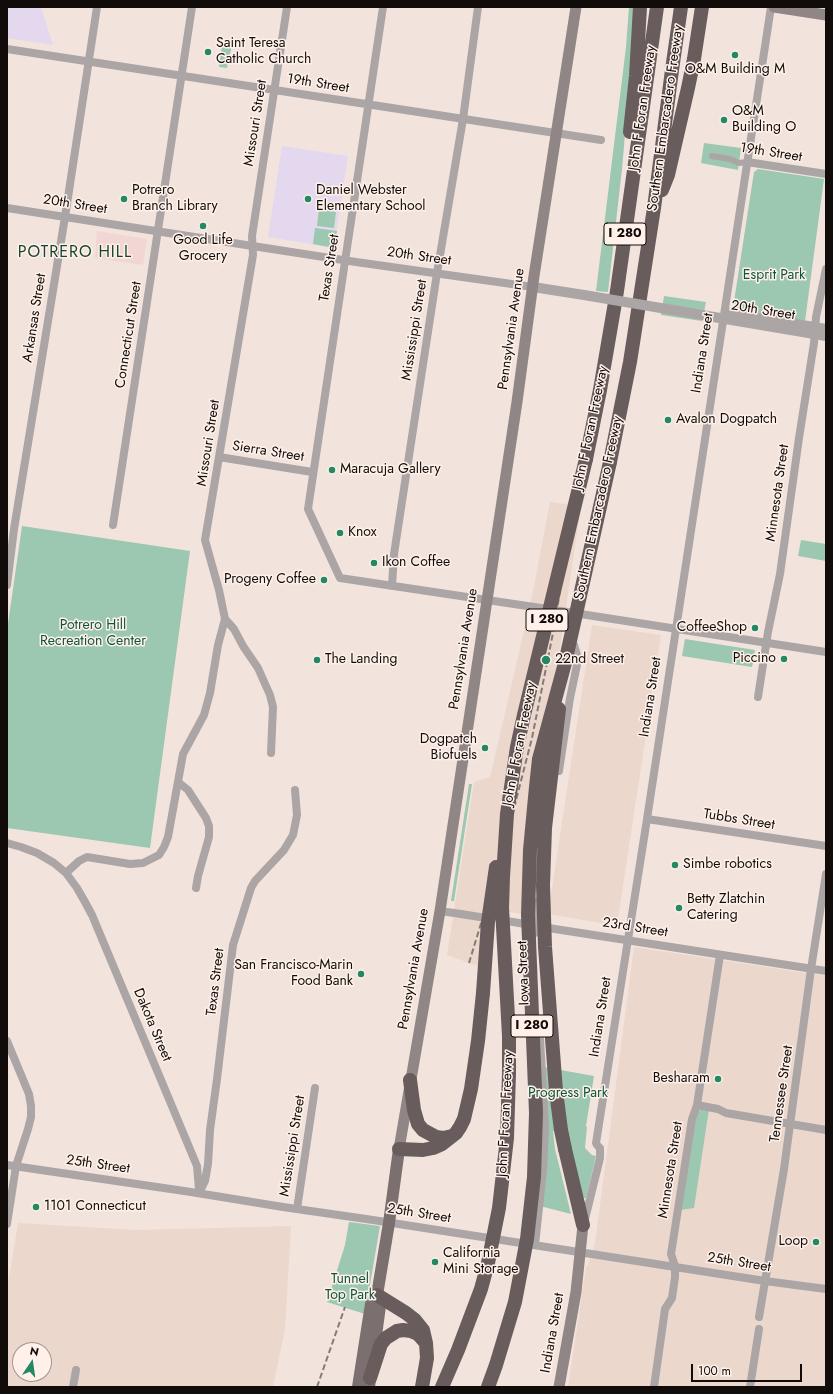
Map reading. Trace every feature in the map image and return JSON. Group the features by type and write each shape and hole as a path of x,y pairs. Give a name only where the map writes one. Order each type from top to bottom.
{"highway":[{"path":"622,254 628,147 636,76 640,7"},
{"name":"John F Foran Freeway","path":"442,1387 458,1350 484,1276 494,1236 504,1173 508,1106 509,1036 503,941 503,877 507,814 511,782 524,715 586,459 606,359 657,7"},
{"name":"Southern Embarcadero Freeway","path":"488,1387 515,1302 531,1209 536,1147 536,1113 528,949 528,915 530,850 539,759 565,663 610,462 630,362 654,208 681,7"},
{"path":"654,208 668,176 694,59 702,7"},
{"path":"565,663 545,828 543,885 545,947 556,1091 561,1130 583,1225"},
{"path":"399,1149 423,1150 442,1144 452,1136 464,1120 471,1089 479,1035 488,922 511,782"},
{"path":"410,1080 414,1110 418,1124 423,1130 436,1137 443,1138 452,1136"},
{"path":"377,1295 415,1320 423,1330 426,1346 427,1366 422,1387"},
{"path":"370,1382 381,1344 386,1338 396,1331 411,1331 418,1334 426,1346"}],"main road":[{"name":"Pennsylvania Avenue","path":"358,1387 371,1304 377,1295 390,1222 399,1149 410,1080 440,911 576,7"},
{"path":"772,7 824,15"},
{"name":"Indiana Street","path":"559,1387 576,1292 583,1225"},
{"name":"Pennsylvania Avenue","path":"370,1382 380,1306 377,1295"}],"street":[{"name":"Arkansas Street","path":"7,585 14,529 96,7"},
{"name":"Connecticut Street","path":"114,525 192,7"},
{"name":"Missouri Street","path":"66,873 87,857 130,864 142,863 159,855 168,837 183,754 204,715 210,693 218,645 225,619 206,540 253,255 252,236 287,7"},
{"name":"Texas Street","path":"383,7 312,472 308,509 340,578 392,586"},
{"name":"Mississippi Street","path":"392,586 394,554 437,273 463,119 478,7"},
{"name":"Indiana Street","path":"583,1225 600,1158 600,1148 596,1143 772,7"},
{"name":"19th Street","path":"7,49 601,140"},
{"name":"19th Street","path":"712,156 730,159 739,163 747,162 826,174"},
{"name":"20th Street","path":"7,208 344,260 533,287 826,336"},
{"name":"Minnesota Street","path":"758,697 780,574 816,326 826,269"},
{"name":"20th Street","path":"725,311 826,328"},
{"name":"Sierra Street","path":"220,457 312,472"},
{"path":"392,586 826,652"},
{"name":"Iowa Street","path":"535,1245 543,1170 544,1128 535,926 544,844 553,819 561,749 577,665 577,655 574,645 576,613"},
{"path":"225,619 234,629 243,646 258,668 270,695 273,707 270,753"},
{"path":"178,782 188,790 206,818 209,826 209,837 196,888"},
{"name":"Texas Street","path":"199,1193 205,1181 208,1164 210,1130 233,945 255,881 284,850 293,835 297,815 295,790"},
{"name":"Tubbs Street","path":"647,820 826,846"},
{"path":"7,843 21,846 37,853 54,863 66,873"},
{"name":"Dakota Street","path":"66,873 85,902 95,922 197,1166 199,1193"},
{"name":"Tennessee Street","path":"759,1317 791,1124 811,969 826,874"},
{"name":"23rd Street","path":"440,911 826,971"},
{"name":"Minnesota Street","path":"654,1387 666,1309 672,1298 675,1266 672,1254 692,1119 697,1105 720,955"},
{"path":"7,1041 29,1094 31,1106 29,1126 16,1166 7,1224"},
{"name":"Mississippi Street","path":"297,1209 315,1088"},
{"path":"697,1105 718,1109 726,1113 826,1130"},
{"name":"25th Street","path":"7,1165 826,1288"},
{"path":"750,1387 758,1329"},
{"path":"73,1387 76,1370"}],"shaded area":[{"path":"7,7 41,7 53,45 7,38"},
{"name":"Daniel Webster Elementary School","path":"282,146 348,156 334,248 268,237"},
{"path":"97,231 147,239 143,265 95,258"},
{"path":"550,502 581,506 521,914 498,910 480,967 447,955 474,782 490,777 531,601"},
{"path":"592,625 661,635 617,926 548,914"},
{"path":"634,947 826,976 826,1387 568,1387 586,1267 595,1243"},
{"path":"18,1223 138,1230 291,1226 285,1329 273,1387 7,1387 7,1290"}],"green space":[{"path":"629,7 636,7 622,169 608,292 596,291 626,47"},
{"path":"222,44 232,45 227,68 219,67"},
{"path":"704,143 741,148 738,170 701,163"},
{"name":"Esprit Park","path":"758,169 824,179 805,321 733,308 754,172"},
{"path":"319,209 336,212 334,228 317,226"},
{"path":"315,228 337,231 334,248 313,244"},
{"path":"664,296 706,302 702,321 661,315"},
{"name":"Potrero Hill Recreation Center","path":"22,526 190,551 150,848 7,828 7,631"},
{"path":"801,540 826,544 826,561 798,556"},
{"path":"685,639 755,650 752,667 682,656"},
{"path":"469,784 472,784 454,901 451,901"},
{"name":"Progress Park","path":"544,1067 594,1076 586,1126 585,1148 592,1155 596,1156 586,1198 584,1198 581,1193 565,1126 553,1131 555,1149 571,1214 540,1206"},
{"path":"704,1108 709,1109 694,1208 681,1210 694,1118 697,1112"},
{"name":"Tunnel Top Park","path":"349,1222 380,1226 365,1314 327,1302 345,1245"}],"railway":[{"path":"469,963 503,851 532,738 555,623 571,518"},
{"path":"317,1387 345,1307"}],"place":[{"name":"Saint Teresa Catholic Church","path":"208,52"},
{"name":"O&M Building M","path":"735,55"},
{"name":"O&M Building O","path":"724,120"},
{"name":"Potrero Branch Library","path":"124,199"},
{"name":"Daniel Webster Elementary School","path":"308,199"},
{"name":"Good Life Grocery","path":"203,226"},
{"name":"Avalon Dogpatch","path":"668,420"},
{"name":"Maracuja Gallery","path":"332,470"},
{"name":"Knox","path":"340,533"},
{"name":"Ikon Coffee","path":"374,563"},
{"name":"Progeny Coffee","path":"324,580"},
{"name":"CoffeeShop","path":"755,628"},
{"name":"Piccino","path":"784,659"},
{"name":"The Landing","path":"317,660"},
{"name":"22nd Street","path":"546,660"},
{"name":"Dogpatch Biofuels","path":"485,748"},
{"name":"Simbe robotics","path":"675,865"},
{"name":"Betty Zlatchin Catering","path":"679,908"},
{"name":"San Francisco-Marin Food Bank","path":"361,974"},
{"name":"Besharam","path":"718,1079"},
{"name":"1101 Connecticut","path":"36,1207"},
{"name":"Loop","path":"816,1242"},
{"name":"California Mini Storage","path":"435,1262"}],"district":[{"name":"POTRERO HILL","path":"75,253"}]}
